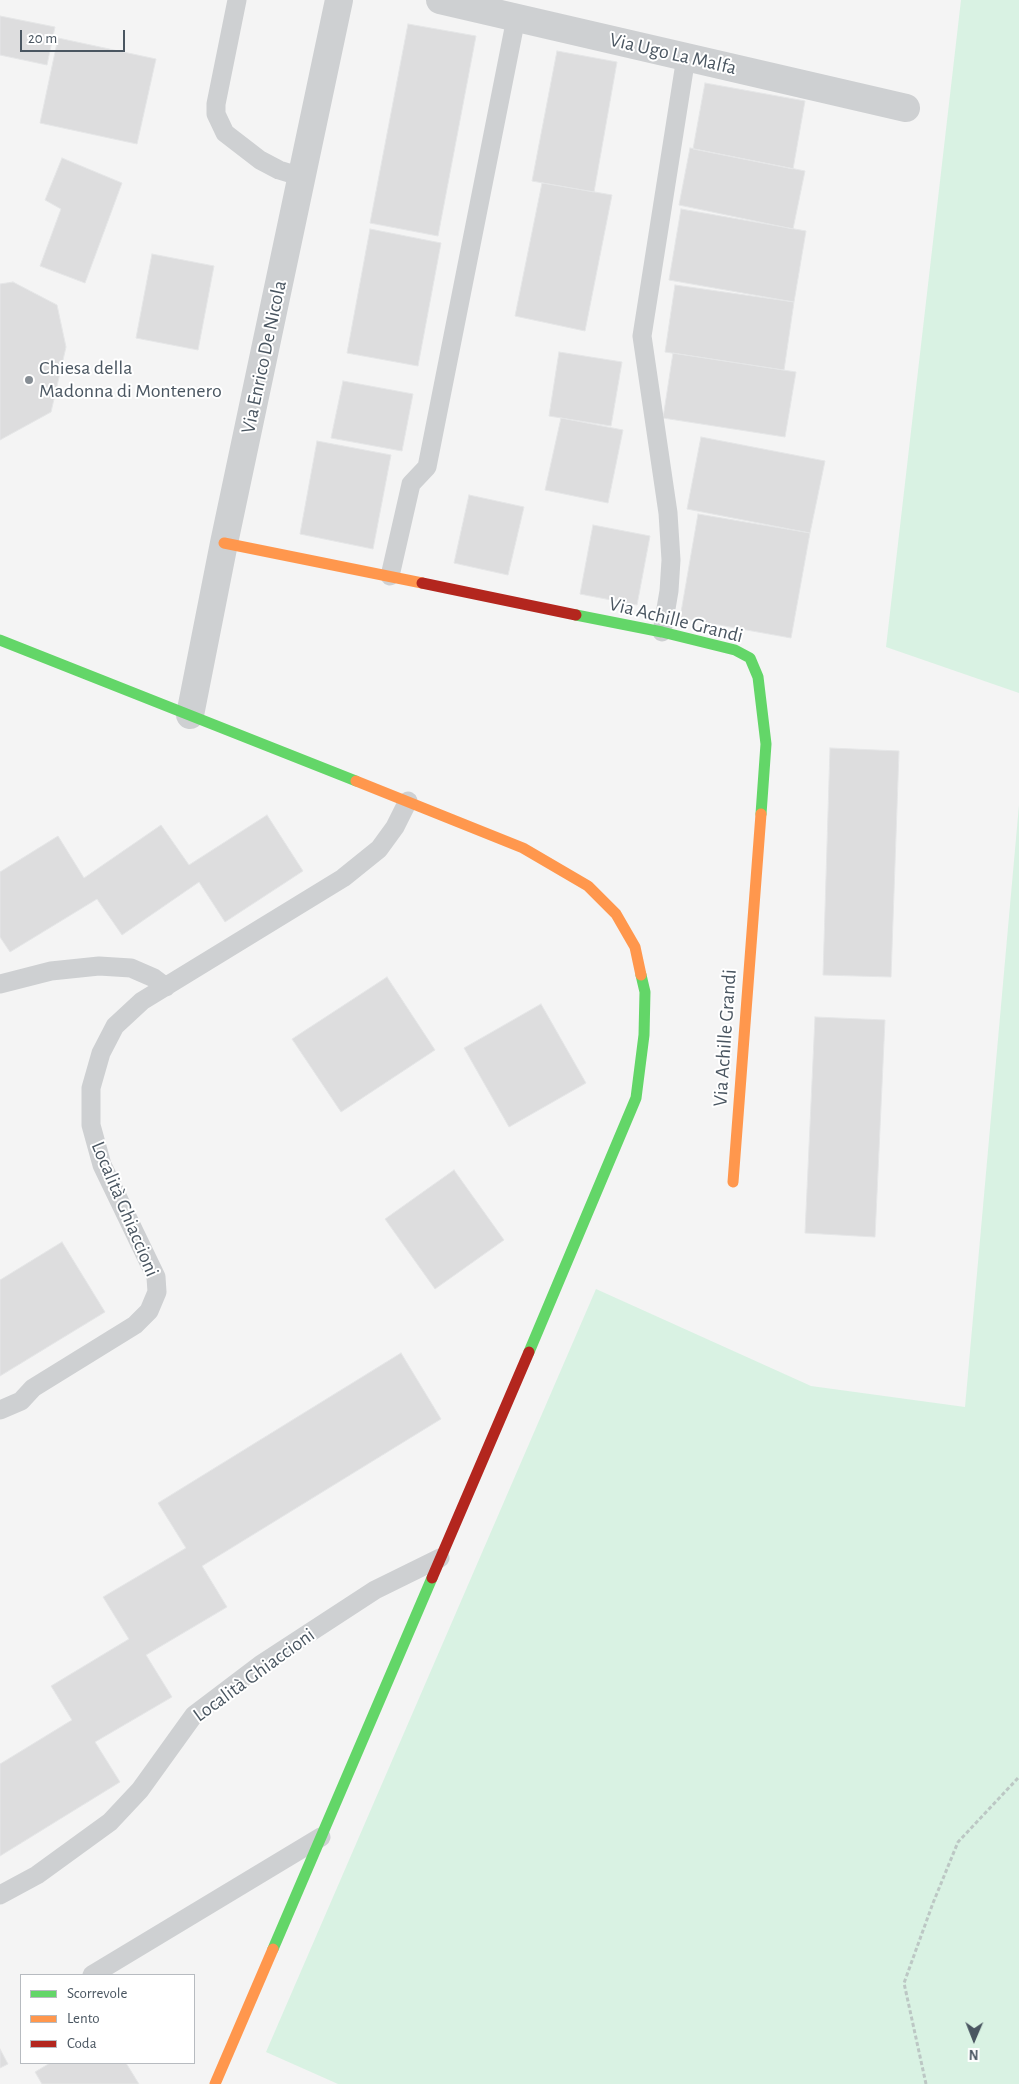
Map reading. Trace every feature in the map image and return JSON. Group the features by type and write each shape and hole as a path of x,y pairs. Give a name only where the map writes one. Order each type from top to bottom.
{"street":[{"name":"Via Enrico De Nicola","path":"190,715 224,542 340,0"},
{"name":"Via Ugo La Malfa","path":"440,0 906,108"},
{"name":"Via Achille Grandi","path":"224,542 662,632 736,650 750,658 758,677 766,744 733,1182"},
{"path":"0,640 522,848 588,886 616,914 636,948 645,992 644,1035 636,1098 611,1161 215,2084"}],"lane":[{"path":"237,0 216,104 216,114 225,133 260,160 279,170 302,177"},
{"path":"390,576 411,484 427,467 516,18"},
{"path":"662,632 669,591 671,560 668,513 642,336 686,57"},
{"name":"Località Ghiaccioni","path":"0,1410 22,1401 33,1388 135,1325 148,1311 157,1292 156,1277 102,1165 91,1124 91,1088 101,1052 115,1026 142,1001 343,878 379,848 395,826 408,801"},
{"path":"0,984 50,971 99,966 131,968 154,978 166,987"},
{"name":"Località Ghiaccioni","path":"0,1895 36,1875 110,1822 140,1790 194,1715 260,1665 375,1590 440,1558"},
{"path":"94,1974 321,1837"}],"path":[{"path":"926,2084 904,1983 933,1902 958,1842 1019,1777"}],"green space":[{"path":"961,0 1019,0 1019,693 886,647"},
{"path":"1019,805 1019,2084 338,2084 266,2052 596,1289 811,1386 965,1407"}],"building":[{"path":"0,16 55,27 47,65 0,55"},
{"path":"408,24 476,36 438,236 370,223"},
{"path":"58,38 156,59 137,144 40,123"},
{"path":"557,51 617,62 594,192 532,181"},
{"path":"705,83 805,101 793,169 693,149"},
{"path":"690,148 805,171 793,229 679,205"},
{"path":"62,158 122,183 85,283 40,266 61,209 45,200"},
{"path":"542,183 612,195 585,331 515,316"},
{"path":"681,209 806,231 794,302 669,280"},
{"path":"370,229 441,243 418,366 347,353"},
{"path":"152,254 214,266 198,350 136,338"},
{"name":"Chiesa della Madonna di Montenero","path":"13,282 57,305 66,347 51,412 0,440 0,284"},
{"path":"675,285 794,302 784,370 665,352"},
{"path":"559,352 622,362 611,426 549,416"},
{"path":"673,353 796,372 785,437 663,418"},
{"path":"343,381 413,394 402,451 331,438"},
{"path":"561,418 623,430 608,503 545,490"},
{"path":"701,437 825,461 810,533 687,509"},
{"path":"317,441 391,455 373,549 300,534"},
{"path":"469,495 524,507 508,575 454,563"},
{"path":"698,514 810,533 791,638 680,618"},
{"path":"593,525 650,536 637,605 580,594"},
{"path":"830,748 899,751 891,977 823,975"},
{"path":"267,815 303,871 225,922 199,882 122,935 97,899 10,952 0,937 0,872 58,836 84,878 161,825 189,865"},
{"path":"387,977 435,1050 341,1112 292,1039"},
{"path":"541,1004 586,1083 509,1127 464,1048"},
{"path":"815,1017 885,1020 875,1237 805,1233"},
{"path":"454,1170 504,1240 435,1289 385,1219"},
{"path":"62,1242 105,1312 0,1376 0,1280"},
{"path":"401,1353 441,1419 202,1566 227,1607 146,1655 172,1697 95,1742 120,1782 0,1856 0,1764 72,1720 51,1686 129,1639 103,1597 186,1548 158,1503"},
{"path":"0,2049 8,2064 0,2068"},
{"path":"48,2064 127,2064 139,2084 42,2084 35,2072"}],"traffic: fast":[{"path":"576,615 662,632 735,650 750,658 758,677 766,744 761,814"},
{"path":"0,640 356,781"},
{"path":"529,1352 636,1098 644,1035 645,992 641,975"},
{"path":"273,1949 432,1578"}],"traffic: slow":[{"path":"224,543 422,583"},
{"path":"356,781 523,848 588,886 616,914 635,947 641,975"},
{"path":"733,1182 761,814"},
{"path":"215,2084 273,1949"}],"traffic: jam":[{"path":"422,583 576,615"},
{"path":"432,1578 529,1352"}],"place":[{"name":"Chiesa della Madonna di Montenero","path":"29,380"}]}
